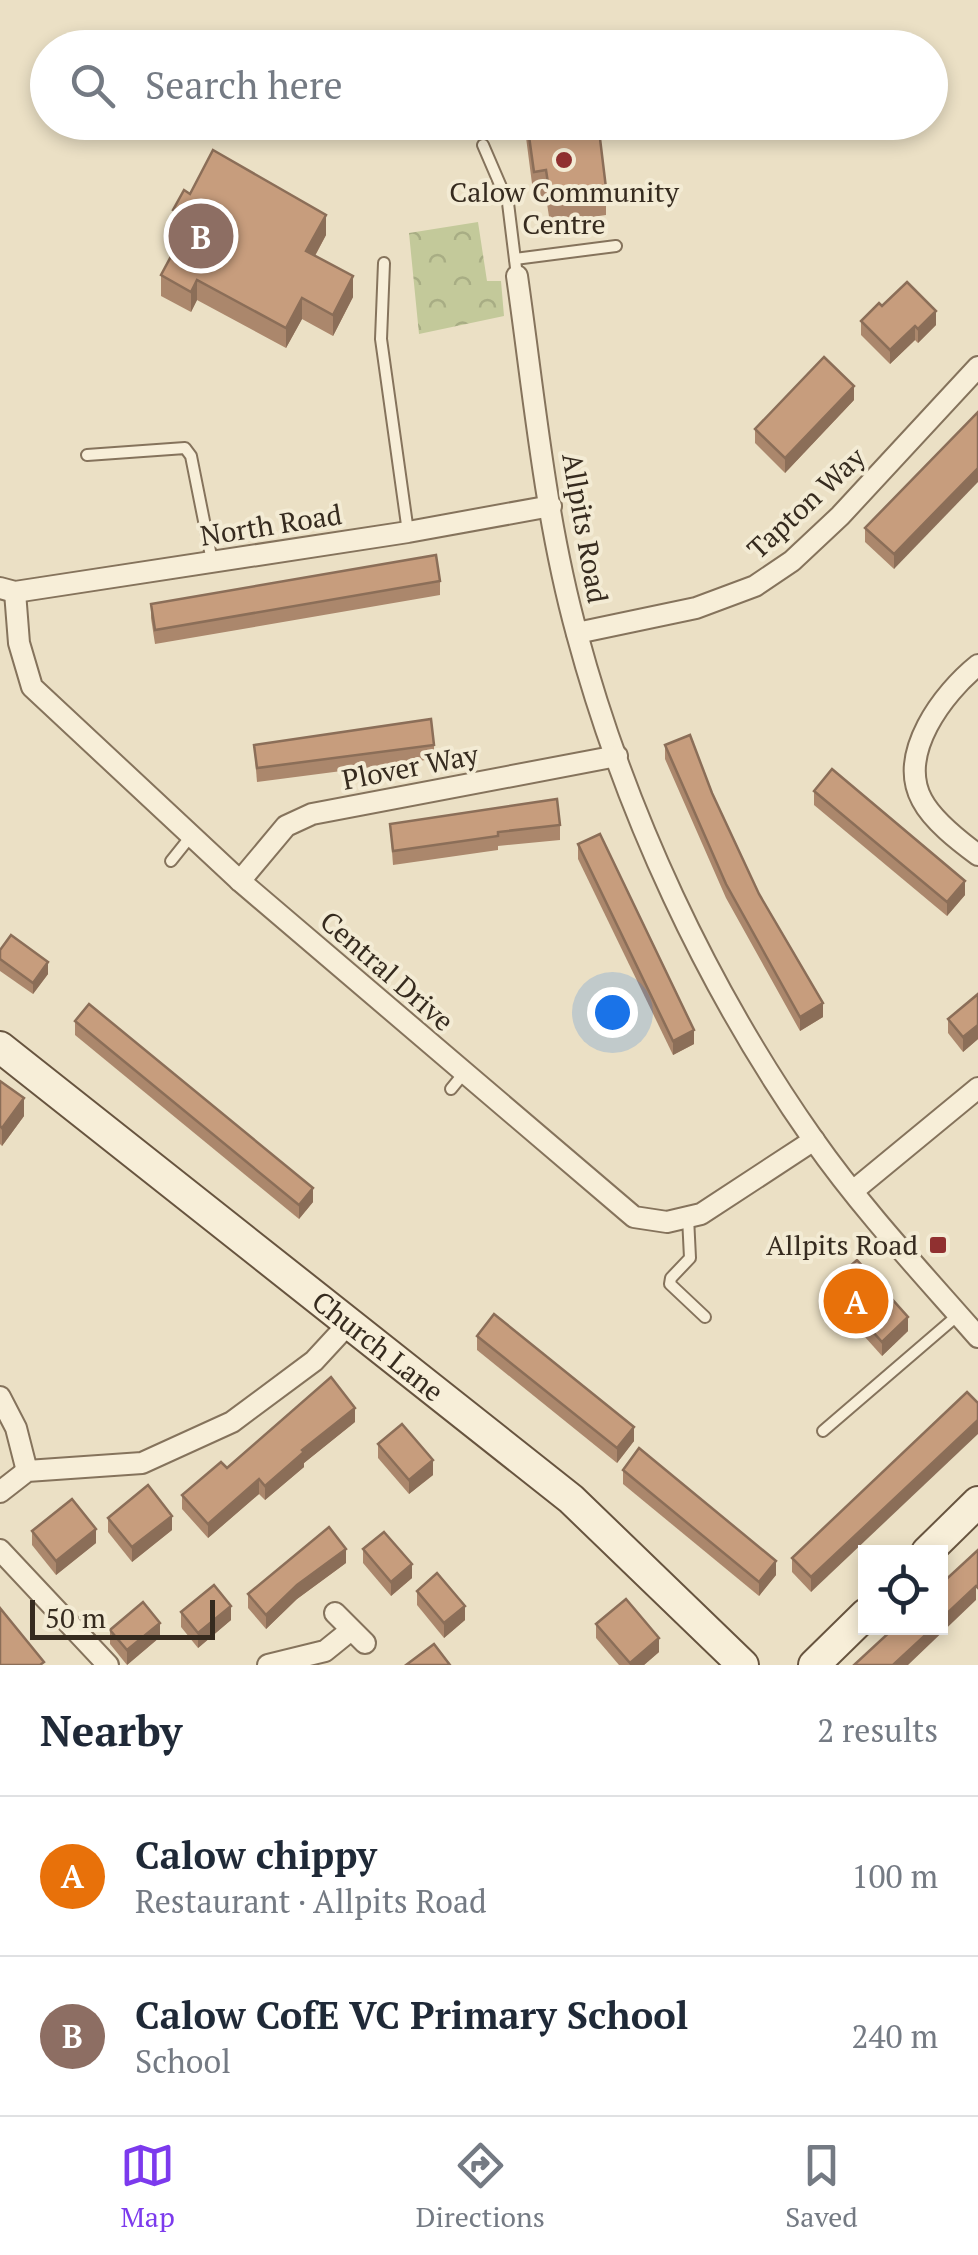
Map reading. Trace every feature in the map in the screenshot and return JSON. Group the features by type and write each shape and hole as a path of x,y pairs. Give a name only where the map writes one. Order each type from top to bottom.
{"street":[{"name":"Allpits Road","path":"516,267 550,506 576,634 655,853 736,1021 814,1140 978,1337"},
{"name":"Tapton Way","path":"576,634 696,608 754,586 780,570 840,516 978,367"},
{"name":"North Road","path":"8,590 408,532 550,506"},
{"name":"Central Drive","path":"8,590 32,687 458,1081 634,1217 667,1222 701,1214 814,1140"},
{"path":"978,665 936,710 914,771 922,801 957,839 978,855"},
{"name":"Plover Way","path":"240,881 286,826 312,814 617,756"},
{"name":"Church Lane","path":"0,1047 570,1498 743,1665"},
{"path":"853,1191 978,1088"},
{"path":"0,1492 27,1471 142,1463 232,1422 314,1361 350,1322"},
{"path":"0,1397 16,1428 27,1471"},
{"path":"934,1545 978,1502"},
{"path":"0,1550 108,1665"},
{"path":"268,1665 325,1651 358,1637 335,1613"},
{"path":"814,1665 858,1622"}],"lane":[{"path":"483,146 508,202 516,267 616,246"},
{"path":"384,263 381,340 408,532"},
{"path":"88,456 185,448 191,456 212,562"},
{"path":"170,861 190,836"},
{"path":"688,1218 690,1258 670,1284 705,1316"},
{"path":"823,1432 959,1315"}],"green space":[{"path":"478,222 487,281 501,281 504,316 419,334 409,233"}],"building":[{"path":"530,140 600,140 606,188 550,196 546,170 534,172"},
{"path":"213,150 326,215 306,251 353,276 333,315 302,298 286,328 197,280 191,292 161,275 191,219 173,210 184,190 190,194"},
{"path":"907,282 936,311 890,350 861,321"},
{"path":"824,357 854,386 785,458 755,429"},
{"path":"978,412 978,468 894,554 865,528"},
{"path":"436,555 440,581 155,630 151,604"},
{"path":"431,719 434,745 257,768 254,745"},
{"path":"690,735 759,894 823,1003 800,1017 726,884 665,745"},
{"path":"832,769 965,881 947,902 814,791"},
{"path":"557,799 560,825 393,851 390,824"},
{"path":"600,834 694,1030 673,1041 578,844"},
{"path":"11,935 48,962 33,983 0,959 0,950"},
{"path":"978,994 978,1025 963,1037 948,1019"},
{"path":"89,1004 313,1188 299,1205 75,1021"},
{"path":"0,1081 24,1098 2,1128 0,1126"},
{"path":"857,1260 908,1317 882,1342 830,1284"},
{"path":"494,1314 634,1427 617,1448 477,1336"},
{"path":"331,1377 355,1408 265,1486 259,1479 208,1524 182,1495 221,1462 227,1468"},
{"path":"967,1392 978,1403 978,1420 811,1577 792,1558"},
{"path":"402,1424 433,1460 409,1480 378,1444"},
{"path":"639,1448 776,1561 759,1582 623,1470"},
{"path":"148,1485 172,1516 132,1547 108,1518"},
{"path":"72,1499 96,1529 56,1561 32,1531"},
{"path":"329,1527 346,1549 297,1585 266,1615 248,1594"},
{"path":"384,1532 412,1564 391,1582 363,1549"},
{"path":"978,1550 978,1588 948,1612 948,1578"},
{"path":"437,1573 465,1606 444,1623 417,1591"},
{"path":"214,1585 231,1606 198,1633 181,1612"},
{"path":"626,1599 659,1638 630,1663 596,1624"},
{"path":"143,1602 160,1623 127,1650 110,1630"},
{"path":"0,1608 44,1662 0,1665"},
{"path":"886,1635 925,1635 893,1665 854,1665"},
{"path":"434,1644 450,1665 406,1665"}],"place":[{"name":"Calow Community Centre","path":"564,160"},
{"name":"Calow CofE VC Primary School","path":"201,236"},
{"name":"Allpits Road","path":"938,1245"},
{"name":"Calow chippy","path":"856,1301"}]}
